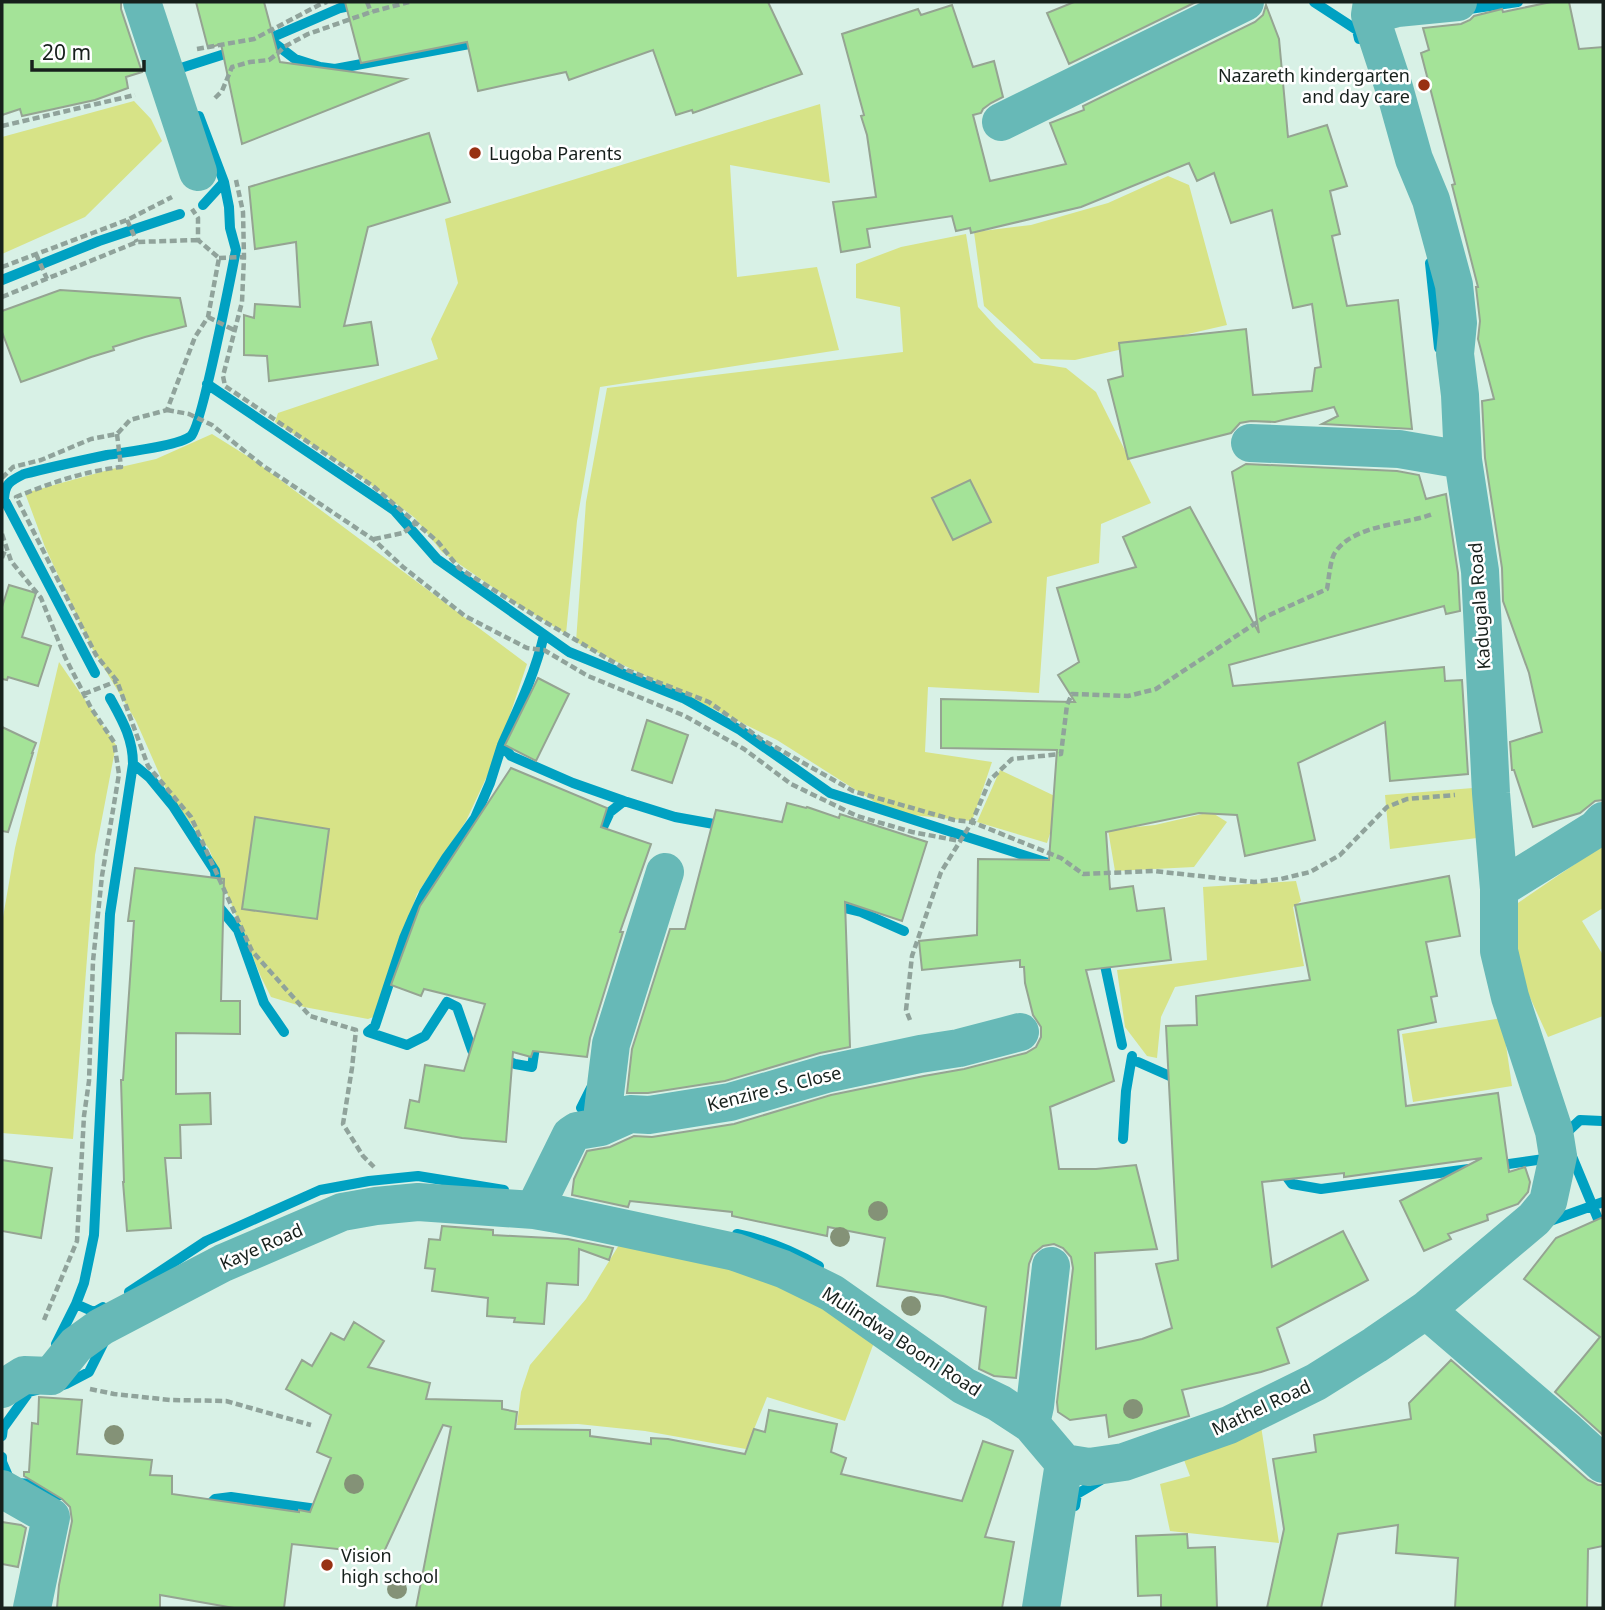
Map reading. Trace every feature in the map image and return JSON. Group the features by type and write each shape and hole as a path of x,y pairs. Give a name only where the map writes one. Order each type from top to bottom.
{"street":[{"path":"142,2 170,87 216,172"},
{"path":"1001,122 1245,2"},
{"path":"1362,6 1397,8 1458,2"},
{"name":"Kadugala Road","path":"1362,6 1395,91 1414,159 1431,200 1454,285 1458,323 1455,354 1463,460 1480,571 1491,793 1499,889 1499,951 1507,985 1554,1131 1558,1156 1548,1202"},
{"path":"1250,443 1399,449 1463,460"},
{"path":"1499,889 1596,829 1603,821"},
{"path":"601,1127 611,1044 665,872"},
{"name":"Kenzire .S. Close","path":"545,1212 571,1135 577,1131 601,1127 630,1114 649,1115 730,1102 826,1074 959,1048 1020,1032"},
{"name":"Kaye Road","path":"51,1376 76,1345 101,1327 223,1263 342,1212 418,1202 545,1212"},
{"name":"Mathel Road","path":"1063,1463 1089,1467 1124,1462 1229,1425 1316,1382 1375,1346 1426,1310 1526,1226 1548,1202"},
{"name":"Mulindwa Booni Road","path":"545,1212 734,1252 783,1269 832,1293 964,1386 1031,1424 1063,1463"},
{"path":"1031,1424 1051,1266"},
{"path":"1426,1310 1603,1464"},
{"path":"2,1389 24,1375 51,1376"},
{"path":"1041,1608 1063,1463"},
{"path":"2,1489 51,1517 32,1608"}],"path":[{"path":"196,49 254,39 327,2"},
{"path":"368,2 371,12"},
{"path":"211,101 222,91 232,67 269,60 284,47 308,34 409,2"},
{"path":"2,126 170,87"},
{"path":"2,267 127,220 216,172 243,212 243,302 223,376 225,386 373,486 438,542 459,568 627,670 709,702 761,739 853,792 954,820 972,822 1061,858 1083,874 1154,870 1254,882 1281,879 1310,873 1340,855 1387,807 1407,799 1491,793"},
{"path":"198,218 198,240"},
{"path":"127,220 136,242"},
{"path":"2,297 136,242 198,240 219,258 244,257"},
{"path":"36,254 47,279"},
{"path":"167,410 195,337 208,317 219,258"},
{"path":"208,317 234,330"},
{"path":"2,478 13,467 41,460 91,439 117,434 130,420 167,410 189,414 212,425 262,465 373,540 402,567 464,616 527,648 544,650 588,676 685,716 744,750 792,784 857,816 912,832 960,841"},
{"path":"117,434 121,467 99,470 46,485 16,497 96,654 117,681 148,765 191,817 252,951 310,1016 356,1030 343,1124 363,1156 385,1179 418,1202"},
{"path":"920,1054 906,1010 912,956 941,872 972,822 990,780 1012,760 1061,754 1067,705 1072,694 1128,696 1156,689 1265,617 1327,589 1334,553 1350,538 1379,527 1428,516 1469,499"},
{"path":"373,540 403,533 416,523"},
{"path":"2,534 12,561 41,598 65,657 91,708 114,742 118,774 102,876 93,961 89,1082 84,1116 77,1241 39,1331"},
{"path":"2,558 7,547"},
{"path":"85,694 117,681"},
{"path":"51,1376 66,1384 114,1394 226,1401 311,1425"}],"green space":[{"path":"134,101 151,119 162,141 85,217 2,254 2,137"},
{"path":"820,104 830,183 730,165 737,277 817,267 839,350 600,387 577,521 566,634 442,552 415,518 350,469 275,422 278,413 438,359 431,339 458,283 445,219"},
{"path":"1168,176 1189,185 1227,325 1075,360 1041,359 984,306 974,232 1031,225 1108,203"},
{"path":"966,234 978,307 1034,363 1066,368 1096,392 1151,503 1101,524 1099,563 1047,577 1039,693 928,687 925,752 992,762 972,821 892,813 777,740 576,642 586,502 607,388 903,352 900,307 856,298 856,264 901,247"},
{"path":"212,434 255,461 527,664 495,759 466,821 417,894 376,1016 368,1019 304,1007 271,997 209,849 166,789 136,721 92,648 45,547 25,493 156,459"},
{"path":"59,662 116,745 95,855 73,1139 2,1133 2,923 15,848"},
{"path":"1000,770 1061,799 1047,843 977,822"},
{"path":"1473,788 1477,838 1390,849 1385,795"},
{"path":"1211,812 1227,822 1194,867 1115,871 1108,830 1155,825"},
{"path":"1603,845 1603,908 1582,921 1603,955 1603,1016 1548,1037 1523,982 1514,945 1515,905"},
{"path":"1296,881 1301,901 1293,907 1304,966 1175,987 1161,1017 1157,1058 1147,1056 1125,1027 1117,970 1207,960 1203,887"},
{"path":"1502,1018 1512,1086 1413,1102 1402,1034"},
{"path":"625,1235 780,1280 876,1337 845,1421 767,1397 746,1449 645,1431 578,1424 517,1425 521,1392 530,1365 586,1299"},
{"path":"1261,1426 1279,1543 1170,1531 1160,1484 1190,1476 1181,1452"}],"building":[{"path":"2,2 121,2 142,72 126,77 128,88 95,100 22,116 20,109 2,115"},
{"path":"196,2 264,2 280,62 406,79 242,144 221,44 208,48"},
{"path":"345,2 768,2 802,74 693,113 692,110 676,115 653,50 569,80 566,72 478,91 467,42 361,63"},
{"path":"1074,2 1196,2 1069,64 1047,13"},
{"path":"1551,2 1569,2 1579,49 1603,47 1603,800 1595,801 1580,813 1533,827 1512,770 1510,742 1542,732 1529,673 1503,601 1502,568 1485,458 1482,401 1494,399 1478,339 1478,287 1421,53 1429,50 1423,28 1461,24 1474,16 1502,9 1503,12"},
{"path":"952,5 973,67 994,61 1003,97 991,103 981,113 973,115 990,181 1066,164 1050,123 1084,110 1083,106 1255,22 1263,15 1266,5 1279,39 1288,137 1327,125 1347,186 1330,191 1340,234 1332,236 1347,306 1398,300 1412,429 1322,424 1338,416 1334,407 1275,422 1240,423 1231,433 1128,459 1108,380 1123,376 1119,343 1246,329 1253,395 1312,391 1315,368 1321,367 1312,304 1293,308 1272,210 1231,223 1214,173 1197,181 1189,163 1081,207 971,233 970,228 956,231 952,216 867,229 870,247 841,252 833,202 876,197 867,135 861,116 864,115 842,34 918,9 921,15"},
{"path":"429,133 450,202 368,227 344,326 371,322 378,365 269,381 267,356 244,355 244,315 254,318 255,304 300,307 296,242 255,249 249,187"},
{"path":"60,290 180,298 186,326 113,347 114,350 21,382 2,332 2,311"},
{"path":"1246,464 1397,471 1419,475 1426,499 1446,494 1458,573 1460,611 1446,614 1444,606 1229,665 1233,686 1444,667 1445,681 1462,680 1468,774 1390,781 1385,722 1298,763 1315,840 1245,856 1237,815 1199,813 1106,832 1110,889 1133,886 1137,911 1164,908 1171,960 1086,970 1114,1081 1050,1107 1059,1169 1136,1165 1157,1249 1095,1253 1096,1349 1142,1339 1172,1328 1156,1264 1178,1260 1166,1026 1197,1025 1196,996 1310,980 1295,905 1449,876 1460,936 1426,942 1437,996 1431,997 1436,1022 1398,1030 1406,1106 1498,1093 1509,1172 1525,1167 1530,1182 1528,1192 1518,1204 1487,1215 1488,1220 1448,1234 1451,1239 1424,1251 1400,1201 1482,1158 1344,1177 1344,1173 1262,1182 1272,1267 1343,1231 1368,1280 1277,1328 1289,1363 1182,1390 1189,1416 1109,1437 1106,1415 1070,1420 1058,1412 1073,1268 1071,1257 1063,1248 1054,1244 1043,1246 1033,1254 1029,1264 1016,1378 994,1376 979,1369 986,1307 943,1296 877,1286 885,1238 828,1227 827,1236 732,1216 732,1212 630,1201 628,1207 572,1195 574,1179 587,1151 610,1147 634,1136 652,1137 734,1124 831,1095 964,1069 1026,1053 1036,1047 1041,1037 1041,1027 1033,1015 1024,967 1020,967 1020,960 922,970 919,941 977,935 978,859 1049,860 1057,750 941,748 941,699 1075,702 1058,675 1079,662 1057,588 1136,567 1123,537 1190,507 1259,633 1232,472"},
{"path":"970,480 991,522 953,540 932,498"},
{"path":"9,585 36,593 22,637 51,646 38,686 8,677 7,680 2,679 2,607"},
{"path":"538,678 569,694 536,761 505,745"},
{"path":"647,720 688,735 672,783 632,770"},
{"path":"2,727 36,743 8,832 2,831"},
{"path":"511,768 607,808 601,827 651,844 620,932 623,932 590,1038 587,1057 533,1051 531,1057 513,1052 506,1142 405,1128 410,1100 419,1102 425,1065 464,1071 485,1004 424,989 421,996 391,985 420,906"},
{"path":"787,803 839,818 840,814 927,842 902,921 845,902 850,1047 725,1081 648,1093 627,1093 632,1049 670,929 685,929 716,810 782,822"},
{"path":"255,817 329,829 317,919 242,909"},
{"path":"135,868 224,879 221,1001 240,1001 240,1034 176,1033 176,1094 210,1093 211,1124 180,1125 181,1158 165,1158 171,1228 127,1231 121,1080 134,921 128,921"},
{"path":"2,1160 52,1168 41,1238 2,1231"},
{"path":"1603,1217 1603,1435 1555,1392 1600,1337 1524,1279 1556,1238"},
{"path":"442,1226 493,1230 493,1235 568,1239 613,1248 609,1260 579,1249 578,1285 547,1283 544,1324 514,1322 515,1318 487,1316 488,1298 432,1291 435,1269 425,1268 429,1239 440,1240"},
{"path":"354,1322 384,1341 368,1367 430,1383 426,1399 502,1401 502,1409 517,1412 515,1429 590,1430 590,1436 651,1444 651,1438 668,1439 745,1454 754,1429 765,1432 769,1410 837,1424 831,1452 846,1458 841,1474 962,1501 983,1441 1013,1451 985,1537 1014,1542 1002,1608 416,1608 451,1427 443,1425 383,1554 292,1544 284,1608 234,1608 160,1595 160,1608 57,1608 72,1521 70,1507 62,1499 24,1476 24,1472 29,1472 32,1423 38,1424 39,1397 82,1400 77,1454 152,1460 150,1475 172,1476 172,1494 310,1512 331,1458 317,1452 331,1415 286,1389 302,1360 312,1366 331,1333 344,1340"},
{"path":"1451,1360 1588,1480 1603,1485 1603,1546 1588,1549 1587,1608 1455,1608 1458,1558 1396,1553 1398,1525 1338,1534 1321,1608 1267,1608 1284,1529 1273,1459 1316,1452 1314,1435 1411,1419 1409,1403"},
{"path":"2,1522 26,1528 18,1567 2,1564"},
{"path":"1187,1534 1188,1548 1215,1547 1217,1608 1161,1608 1161,1595 1138,1596 1136,1536"}],"waterway":[{"path":"266,40 340,8 368,2"},
{"path":"1314,2 1357,30 1359,39"},
{"path":"1462,10 1518,2"},
{"path":"269,39 295,59 335,69 480,42"},
{"path":"181,68 234,51"},
{"path":"95,673 4,499 9,483 24,474 107,455 164,446 191,436 209,379 236,250 224,182 199,116"},
{"path":"203,205 224,182"},
{"path":"2,280 99,241 180,214"},
{"path":"1430,263 1439,348"},
{"path":"207,384 394,510 437,559 569,652 683,698 740,730 830,793 1048,863"},
{"path":"544,635 531,677 502,745 511,756 573,783 624,801 675,817 725,826"},
{"path":"56,1344 84,1283 94,1235 110,914 133,764 129,737 110,698"},
{"path":"484,1047 472,1050 457,1007 447,1002 425,1036 407,1045 368,1032 375,1026 404,938 424,893 475,818 502,745"},
{"path":"133,764 150,778 173,806 215,871 219,907 238,930 264,1003 284,1032"},
{"path":"598,838 610,812 624,801"},
{"path":"832,905 861,912 904,931"},
{"path":"1103,956 1122,1045"},
{"path":"506,1055 506,1060 532,1067 536,1040"},
{"path":"1123,1139 1126,1091 1132,1056"},
{"path":"1138,1062 1181,1081"},
{"path":"581,1108 591,1088"},
{"path":"1565,1134 1580,1120 1602,1121"},
{"path":"1571,1154 1603,1231"},
{"path":"1495,1166 1544,1159"},
{"path":"1281,1169 1292,1184 1321,1189 1469,1169"},
{"path":"129,1292 206,1241 320,1190 418,1176 504,1190"},
{"path":"1550,1221 1603,1202"},
{"path":"737,1234 779,1247 819,1266"},
{"path":"76,1304 94,1312 103,1307"},
{"path":"60,1386 89,1372 105,1340"},
{"path":"2,1436 3,1428 29,1392 37,1390"},
{"path":"2,1457 11,1483 40,1484 53,1495 68,1495"},
{"path":"1075,1506 1077,1494 1101,1480"},
{"path":"205,1509 215,1499 231,1497 324,1510"}],"place":[{"name":"Nazareth kindergarten and day care","path":"1424,85"},
{"name":"Lugoba Parents","path":"475,153"},
{"name":"Vision high school","path":"327,1565"}]}
